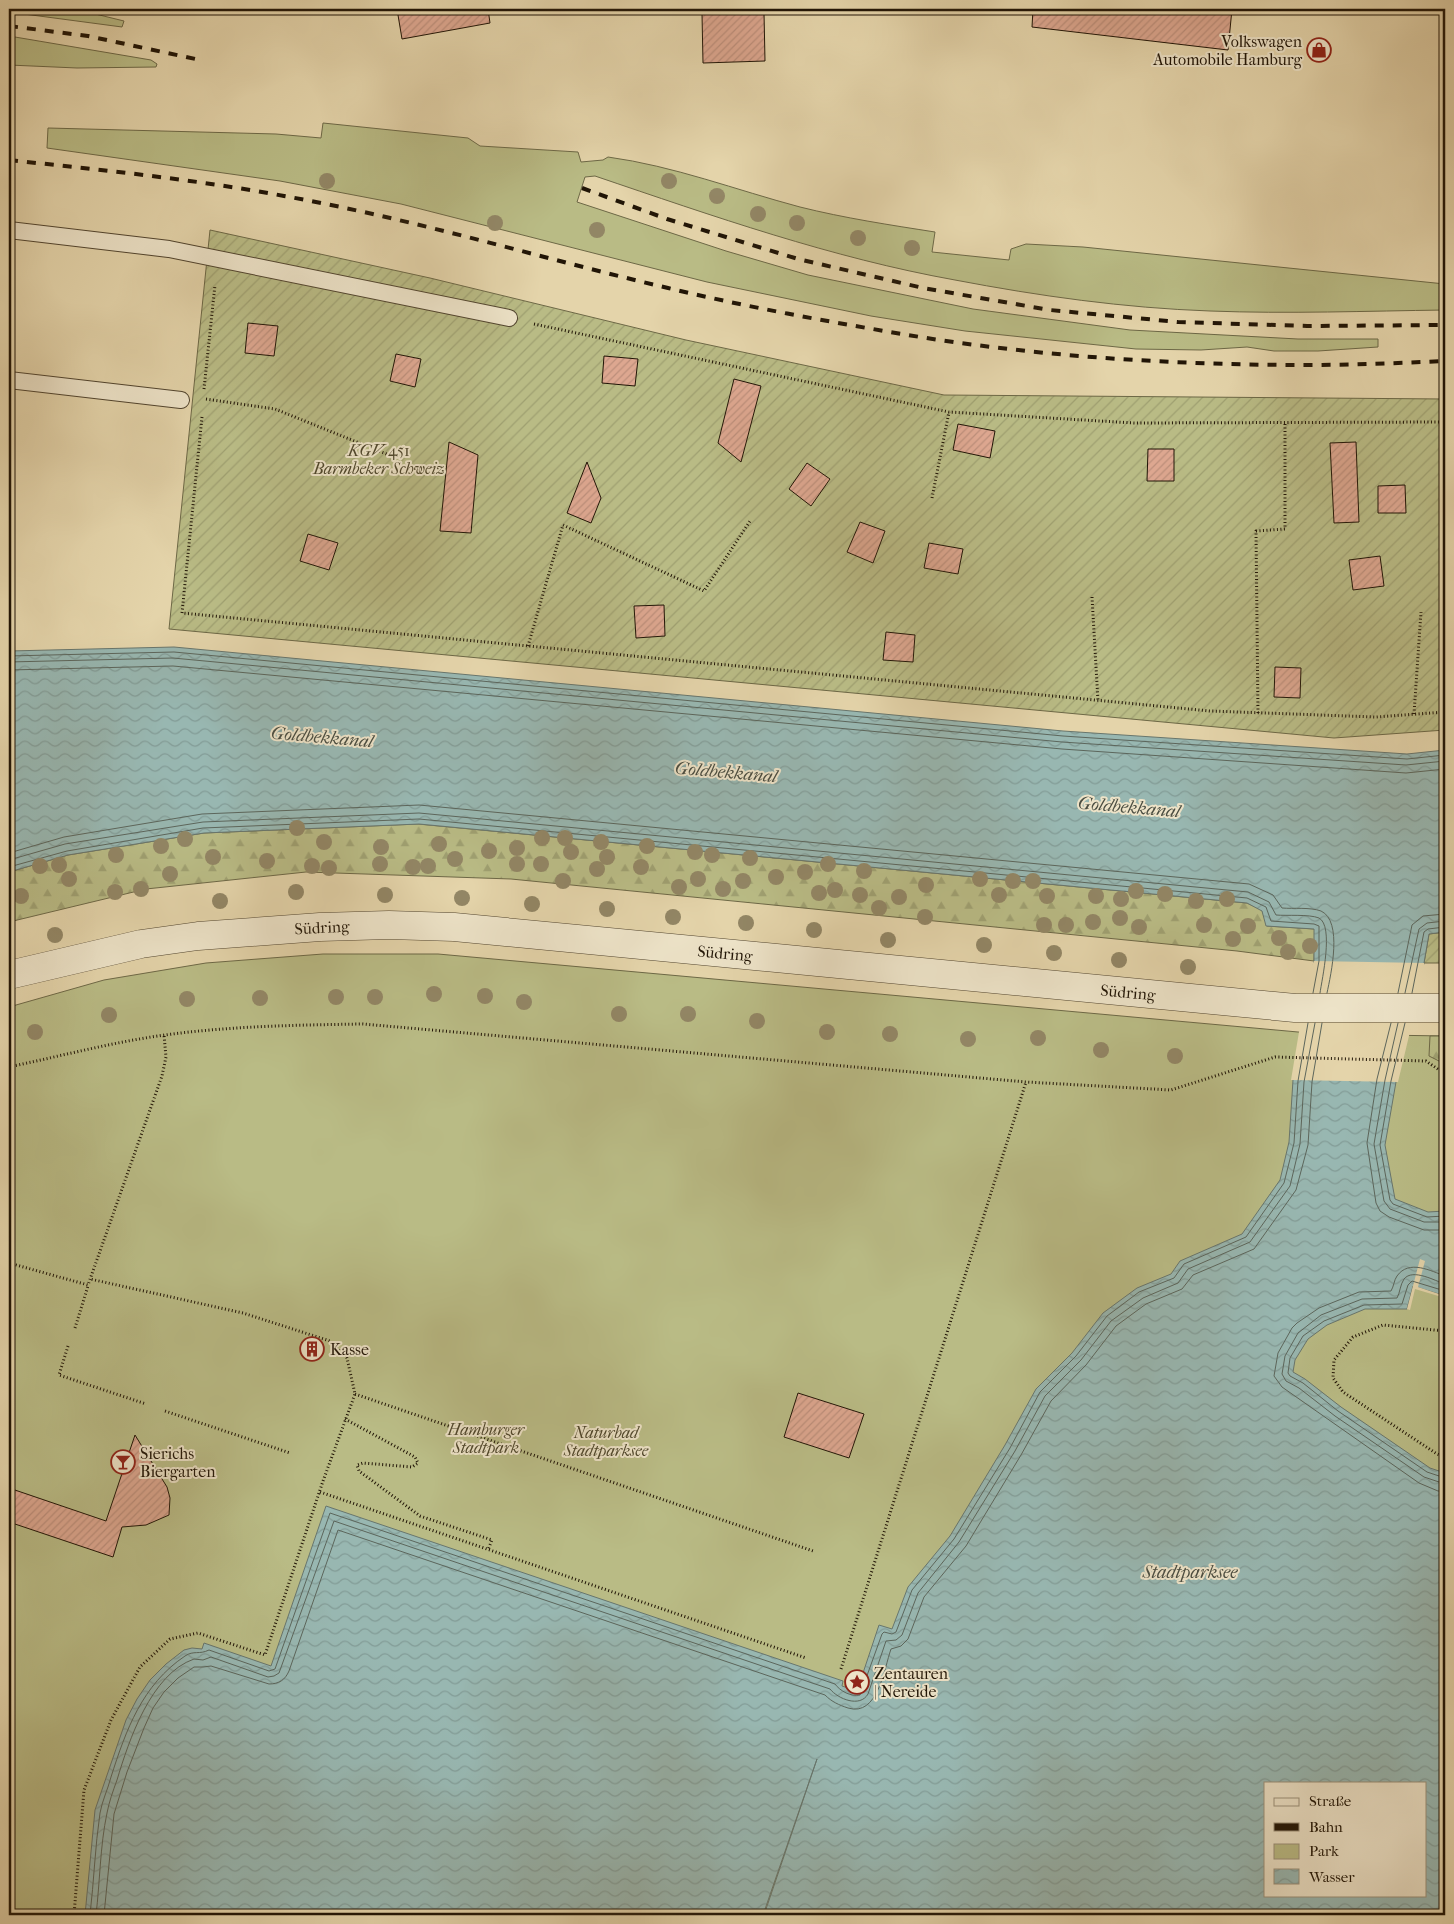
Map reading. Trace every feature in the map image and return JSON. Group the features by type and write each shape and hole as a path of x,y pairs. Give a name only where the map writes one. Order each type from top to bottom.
{"street":[{"name":"Südring","path":"9,975 141,944 252,931 389,925 454,927 1295,1008 1435,1008"}],"lane":[{"path":"9,230 169,249 509,318"},
{"path":"9,380 180,400"}],"path":[{"path":"204,390 217,260"},
{"path":"509,318 949,412 1134,423 1445,422"},
{"path":"203,399 275,409 389,455"},
{"path":"202,409 182,612 1210,711 1376,717 1445,712"},
{"path":"932,498 949,412"},
{"path":"1258,713 1256,531 1285,529 1285,422"},
{"path":"528,646 563,525 704,592 750,521"},
{"path":"1092,597 1098,701"},
{"path":"1414,714 1421,612"},
{"path":"9,1067 164,1035 224,1028 363,1024 1026,1082 1171,1090 1275,1057 1426,1061 1445,1074"},
{"path":"75,1328 90,1279 162,1076 166,1057 164,1035"},
{"path":"841,1669 1026,1082"},
{"path":"9,1262 88,1285"},
{"path":"74,1915 84,1790 111,1720 140,1667 170,1639 198,1633 265,1655 355,1394 347,1358 330,1341 243,1313 90,1279"},
{"path":"1445,1330 1383,1325 1360,1334 1353,1337 1334,1360 1332,1378 1343,1392 1437,1454 1445,1457"},
{"path":"68,1346 59,1375 146,1404"},
{"path":"355,1394 813,1552"},
{"path":"165,1411 290,1453"},
{"path":"345,1419 415,1457 418,1463 412,1467 363,1463 357,1465 359,1471 420,1516 492,1540 488,1550"},
{"path":"320,1492 806,1658"}],"green space":[{"path":"9,9 75,9 124,21 122,27 9,12"},
{"path":"9,36 151,60 157,64 156,67 77,68 9,65"},
{"path":"323,123 468,138 480,146 578,152 581,162 603,160 608,157 657,166 800,207 867,221 935,232 932,252 1009,260 1011,249 1026,244 1083,247 1445,284 1445,310 1210,311 1114,304 1018,291 909,271 863,260 773,235 595,176 585,177 577,202 726,251 808,275 973,309 1130,330 1298,339 1378,339 1378,347 1318,351 1274,351 1247,347 1201,350 1136,349 965,331 871,316 707,282 401,204 280,181 47,148 48,128 276,134 321,138"},
{"name":"KGV 451 Barmbeker Schweiz","path":"210,230 430,278 686,340 944,395 1445,399 1445,730 1334,738 169,629"},
{"path":"418,824 1247,903 1262,910 1267,926 1315,929 1314,961 1237,951 511,879 306,872 146,889 9,922 9,872 68,855 204,833"},
{"path":"1445,932 1445,963 1424,963 1429,934"},
{"name":"Hamburger Stadtpark","path":"323,954 438,954 1320,1034 1445,1036 1445,1915 9,1915 9,1007 104,980 206,963"},
{"path":"1430,1036 1445,1036 1445,1064 1429,1056"}],"water":[{"path":"174,647 1063,731 1407,754 1445,750 1445,932 1429,934 1396,1082 1385,1145 1395,1199 1428,1212 1445,1211 1445,1296 1413,1286 1407,1309 1365,1309 1327,1325 1308,1339 1295,1360 1293,1372 1430,1468 1445,1473 1445,1915 764,1915 817,1759 763,1915 85,1915 95,1810 126,1720 137,1699 150,1680 166,1664 184,1650 192,1648 202,1649 204,1643 271,1666 326,1506 843,1681 842,1686 857,1691 879,1625 892,1629 908,1587 950,1536 1005,1445 1036,1389 1072,1353 1103,1313 1137,1288 1171,1274 1180,1261 1242,1234 1280,1180 1289,1142 1293,1080 1314,961 1314,929 1266,926 1262,911 1247,903 419,824 204,833 68,855 9,872 9,651"}],"pier":[{"path":"1314,961 1424,963 1424,973 1398,1082 1291,1080 1309,972"},
{"path":"1420,1259 1425,1261 1418,1287 1445,1296 1445,1298 1415,1289 1410,1310 1407,1309"}],"building":[{"path":"397,9 488,9 490,23 402,39"},
{"path":"1033,9 1232,9 1228,50 1032,27"},
{"path":"764,13 765,61 703,63 702,14"},
{"path":"248,323 278,326 274,356 245,353"},
{"path":"396,354 421,359 415,387 390,381"},
{"path":"604,356 638,359 635,386 602,383"},
{"path":"734,379 761,386 741,462 718,443"},
{"path":"958,424 995,431 990,458 953,450"},
{"path":"449,442 478,455 471,533 440,531"},
{"path":"1356,442 1359,522 1334,523 1330,443"},
{"path":"1148,449 1174,449 1174,481 1147,481"},
{"path":"587,462 601,498 591,523 567,513"},
{"path":"807,463 830,479 811,506 789,489"},
{"path":"1405,485 1406,513 1378,513 1378,486"},
{"path":"860,522 885,531 873,563 847,552"},
{"path":"308,534 338,543 329,570 300,561"},
{"path":"929,543 963,549 958,574 924,568"},
{"path":"1380,556 1384,586 1353,590 1349,560"},
{"path":"664,605 665,636 636,638 634,606"},
{"path":"886,632 915,635 913,662 883,660"},
{"path":"1275,667 1301,668 1300,698 1274,697"},
{"path":"798,1393 864,1414 849,1458 784,1437"},
{"path":"135,1435 167,1487 170,1498 169,1515 146,1525 122,1527 113,1557 9,1522 9,1488 106,1521"}],"railway":[{"path":"9,26 88,36 200,60"},
{"path":"9,160 181,180 333,205 699,295 794,315 968,344 1064,355 1258,365 1376,364 1445,361"},
{"path":"582,188 667,219 798,259 923,288 1050,310 1178,322 1307,326 1445,325"}],"place":[{"name":"Volkswagen Automobile Hamburg","path":"1319,50"},
{"name":"Kasse","path":"312,1349"},
{"name":"Sierichs Biergarten","path":"123,1462"},
{"name":"Zentauren | Nereide","path":"857,1682"}],"water label":[{"name":"Goldbekkanal","path":"322,737"},
{"name":"Goldbekkanal","path":"726,772"},
{"name":"Goldbekkanal","path":"1129,807"},
{"name":"Stadtparksee","path":"1190,1572"}],"park label":[{"name":"Naturbad Stadtparksee","path":"606,1441"}]}
